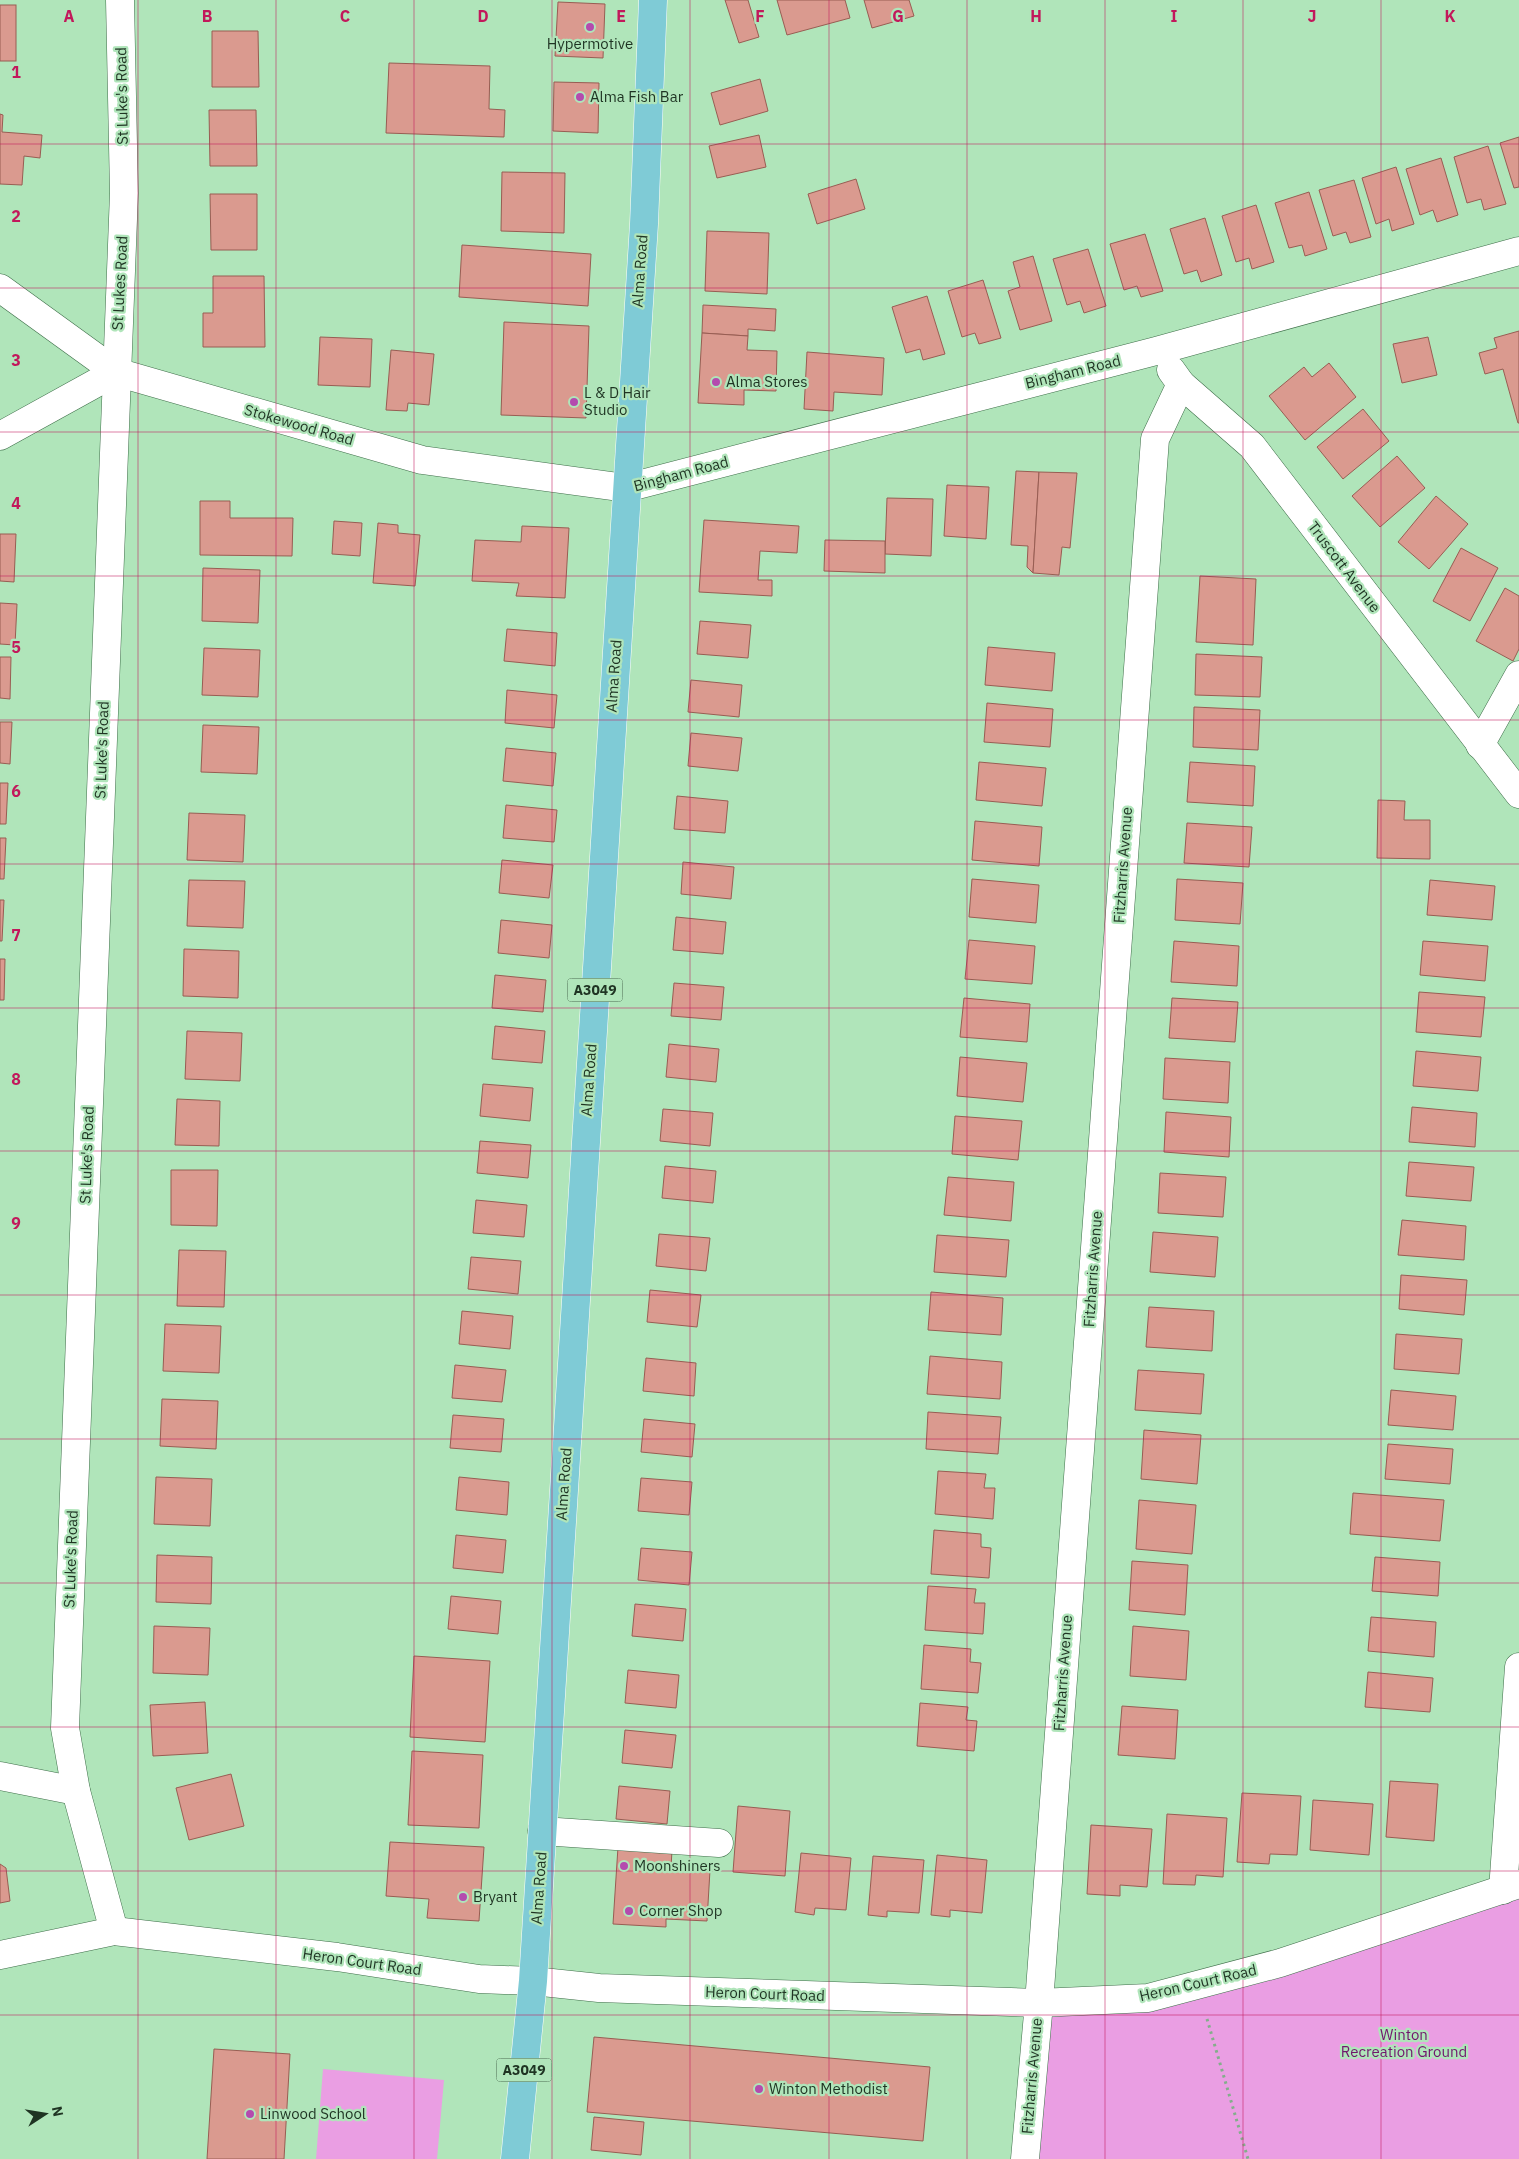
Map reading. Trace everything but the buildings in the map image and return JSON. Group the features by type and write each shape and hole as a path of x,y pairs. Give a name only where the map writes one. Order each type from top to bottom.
{"main road":[{"name":"Alma Road","path":"515,2159 533,1981 644,224 653,0"}],"street":[{"name":"St Luke's Road","path":"120,0 124,193"},
{"name":"St Lukes Road","path":"116,372 124,193"},
{"name":"Bingham Road","path":"626,488 1156,351 1519,251"},
{"name":"Stokewood Road","path":"0,288 116,372 422,460 626,488"},
{"name":"Truscott Avenue","path":"1156,351 1181,384 1252,446 1519,794"},
{"name":"St Luke's Road","path":"114,1931 76,1791 65,1728 116,372"},
{"path":"0,436 116,372"},
{"name":"Fitzharris Avenue","path":"1025,2159 1039,2003 1155,439 1181,384"},
{"path":"1480,745 1519,675"},
{"path":"1511,1887 1519,1666"},
{"path":"0,1776 76,1791"},
{"path":"542,1830 719,1843"},
{"name":"Heron Court Road","path":"0,1955 114,1931 337,1957 480,1979 533,1981 599,1988 1039,2003 1148,1998 1280,1963 1511,1887"}],"path":[{"path":"1195,1985 1214,2042 1248,2159"}],"green space":[{"name":"Winton Recreation Ground","path":"1519,1884 1519,2159 1025,2159 1039,2003 1148,1998"},
{"path":"323,2069 444,2080 437,2159 316,2159"}],"place":[{"name":"Hypermotive","path":"590,27"},
{"name":"Alma Fish Bar","path":"580,97"},
{"name":"Alma Stores","path":"716,382"},
{"name":"L & D Hair Studio","path":"574,402"},
{"name":"Moonshiners","path":"624,1866"},
{"name":"Bryant","path":"463,1897"},
{"name":"Corner Shop","path":"629,1911"},
{"name":"Winton Methodist","path":"759,2089"},
{"name":"Linwood School","path":"250,2114"}]}
